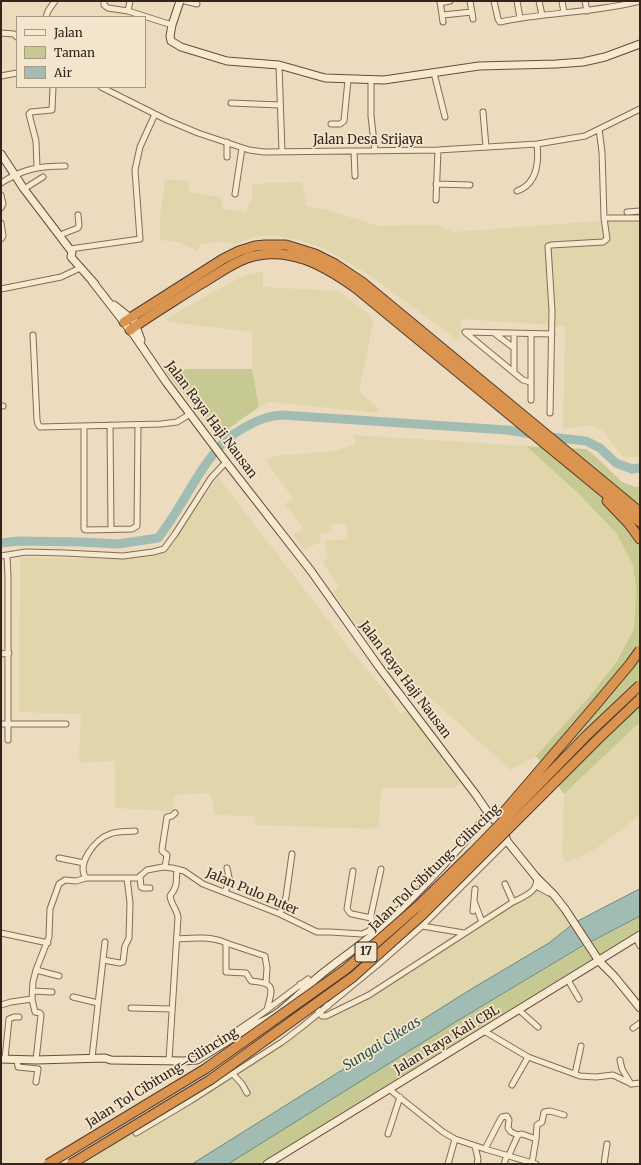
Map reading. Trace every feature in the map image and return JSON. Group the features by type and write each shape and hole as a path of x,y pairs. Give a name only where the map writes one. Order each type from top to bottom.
{"highway":[{"path":"130,324 188,280 232,254 255,246 277,244 286,245 315,254 346,270 362,282 571,465 640,522"},
{"path":"439,350 640,512"},
{"path":"571,465 621,515 640,539"},
{"path":"609,486 640,507"},
{"path":"473,852 513,802 630,664 640,650"},
{"name":"Jalan Tol Cibitung–Cilincing","path":"48,1164 205,1069 346,969 418,906 586,736 640,684"},
{"name":"Jalan Tol Cibitung–Cilincing","path":"71,1164 210,1080 353,977 421,916 640,699"}],"main road":[{"path":"180,1 172,25 170,39 181,47 227,61 289,67 321,78 348,80 396,79 486,65 583,62 605,57 640,44"},
{"name":"Jalan Raya Haji Nausan","path":"1,154 24,189 70,249 72,252 71,257 79,268 130,324 153,362 190,414 310,571 379,667 489,814 504,831 507,841 536,877 554,895 597,958 640,1008"},
{"path":"3,1059 36,1060 105,1058 111,1060 197,1060 255,1024 264,1022 304,991 427,884 489,814"},
{"name":"Jalan Raya Kali CBL","path":"267,1164 568,980 597,958 638,937"}],"street":[{"path":"104,1 104,5 108,8 128,11 144,16"},
{"path":"128,11 130,1"},
{"path":"185,1 197,4"},
{"path":"443,22 440,2 450,1"},
{"path":"470,1 473,19"},
{"path":"494,1 499,21 564,12 586,11 620,3 640,1"},
{"path":"516,1 520,18"},
{"path":"539,1 542,15"},
{"path":"562,1 564,12"},
{"path":"584,1 586,11"},
{"path":"46,16 48,10 53,3"},
{"path":"442,15 472,12"},
{"path":"146,17 172,25"},
{"path":"1,33 14,34 16,36"},
{"path":"279,65 282,152"},
{"path":"1,76 16,73"},
{"path":"434,73 445,117"},
{"path":"331,124 340,124 344,121 348,80"},
{"path":"371,80 371,116 375,150"},
{"path":"37,168 36,141 29,114 31,112 52,110 53,88"},
{"name":"Jalan Desa Srijaya","path":"104,88 155,114 198,133 242,148 256,151 438,150 537,144 579,138 640,109"},
{"path":"232,103 280,105"},
{"path":"483,112 486,147"},
{"path":"70,249 140,239 135,170 140,147 155,114"},
{"path":"550,412 552,311 548,246 605,241 607,238 604,218 602,152 599,129"},
{"path":"227,142 227,157"},
{"path":"517,191 528,185 534,175 538,157 537,144"},
{"path":"234,194 242,148"},
{"path":"354,150 356,176"},
{"path":"436,200 438,150"},
{"path":"1,188 1,183 15,175 37,168 65,166"},
{"path":"24,189 43,177"},
{"path":"436,184 470,185"},
{"path":"1,195 3,204 1,208"},
{"path":"627,212 640,211"},
{"path":"60,235 78,228 78,215"},
{"path":"604,218 640,218"},
{"path":"1,223 3,236 1,239"},
{"path":"1,289 60,277 79,268"},
{"path":"530,382 514,372 465,332 552,334"},
{"path":"493,332 514,348"},
{"path":"514,333 514,372"},
{"path":"33,334 38,424 42,428 171,423 181,420 190,414"},
{"path":"531,334 531,400"},
{"path":"110,425 111,529"},
{"path":"84,426 84,529 86,530 132,529 137,526 138,425"},
{"path":"8,740 8,577 4,556 33,552 123,556 164,549 211,478 225,460"},
{"path":"1,577 8,577"},
{"path":"1,596 8,595"},
{"path":"1,654 9,653"},
{"path":"1,724 66,724"},
{"path":"165,867 167,855 162,851 162,849 167,817 172,816 174,813"},
{"path":"86,878 82,868 93,846 103,837 113,832 135,831"},
{"path":"136,1133 233,1074 282,1042 320,1013 422,926 507,841"},
{"path":"280,914 286,897 292,854"},
{"path":"58,858 84,863"},
{"name":"Jalan Pulo Puter","path":"48,942 50,931 50,909 59,884 65,880 76,881 86,878 132,878 140,876 147,870 165,867 177,869 189,874 203,884 280,914 317,932 362,934 375,928"},
{"path":"225,892 230,882 227,868"},
{"path":"169,1060 177,939 177,912 171,903 170,896 176,885 177,869"},
{"path":"375,928 371,918 381,869"},
{"path":"353,870 347,906 348,911 356,915 371,918"},
{"path":"140,876 141,887 150,888"},
{"path":"300,984 324,1017 369,995 527,894 536,886 536,877"},
{"path":"103,960 120,963 123,962 125,946 129,938 130,904 127,878"},
{"path":"505,884 513,902"},
{"path":"536,886 554,895"},
{"path":"473,911 475,889"},
{"path":"474,901 482,922"},
{"path":"422,926 464,933"},
{"path":"1,933 48,942 36,970 32,991 32,1000 35,1011 41,1015 36,1060"},
{"path":"638,937 640,946"},
{"path":"177,939 208,939 220,941 265,956 267,968 266,983 271,990 267,1010"},
{"path":"92,1058 105,942"},
{"path":"226,943 226,972 246,973 251,981 266,983"},
{"path":"36,970 59,976"},
{"path":"197,1060 267,1010 308,978 328,1006"},
{"path":"568,980 579,999"},
{"path":"32,991 52,992"},
{"path":"73,996 98,1003"},
{"path":"1,1005 11,1002 32,1000"},
{"path":"131,1008 172,1009"},
{"path":"519,1010 538,1027"},
{"path":"3,1059 9,1020 14,1017 19,1017"},
{"path":"633,1028 640,1023"},
{"path":"484,1031 528,1057 580,1076 596,1078 615,1076 632,1084 640,1083"},
{"path":"575,1074 581,1046"},
{"path":"512,1085 528,1057"},
{"path":"17,1060 18,1067 38,1069 36,1082"},
{"path":"620,1060 622,1069 632,1084"},
{"path":"233,1074 242,1084 247,1093"},
{"path":"389,1089 443,1132 455,1139 534,1163 537,1125 542,1122 544,1112 550,1111 564,1115"},
{"path":"388,1134 400,1097"},
{"path":"485,1149 502,1117 507,1116 509,1120 508,1128 511,1132 536,1139"},
{"path":"504,1164 518,1135"},
{"path":"448,1164 455,1139"},
{"path":"604,1164 607,1144"},
{"path":"475,1146 478,1159 477,1164"}],"shaded area":[{"path":"165,179 189,181 189,192 221,197 223,209 246,212 252,197 252,184 302,182 307,206 331,211 378,226 436,225 453,232 640,218 640,457 623,457 604,432 592,425 563,429 565,326 462,319 459,341 368,274 325,249 299,240 268,235 254,237 236,244 220,242 200,244 198,251 178,242 160,240 160,218"},
{"path":"263,271 263,287 339,291 371,316 373,323 359,391 378,408 379,413 270,402 259,407 252,369 252,332 169,322 167,318 243,276"},
{"path":"354,435 526,446 579,494 617,534 633,565 636,589 634,629 617,661 590,696 536,756 511,770 372,646 332,591 339,587 323,562 328,557 324,541 348,539 347,524 331,524 332,531 319,534 321,542 304,549 293,535 303,528 285,504 293,498 266,461 275,456 335,451 355,445"},
{"path":"218,477 353,653 390,697 400,714 407,711 460,783 453,788 381,788 379,826 371,829 256,825 255,816 214,815 211,793 174,795 173,811 115,808 115,761 79,763 81,714 19,712 20,558 126,559 162,554 169,548"},
{"path":"640,722 640,815 597,848 566,863 562,856 564,794"},
{"path":"536,886 547,891 574,923 549,943 192,1164 71,1164 128,1130 136,1133 282,1042 320,1013 322,1016 369,995"}],"green space":[{"path":"188,369 252,369 259,407 218,436 166,372"},
{"path":"526,446 586,449 622,482 635,487 640,486 640,722 564,794 536,756 590,696 617,661 634,629 636,589 633,565 617,534 579,494"},
{"path":"640,916 640,935 265,1164 228,1164 431,1037 570,954"}],"water":[{"path":"640,889 640,916 579,948 457,1021 228,1164 192,1164 473,988 549,943 574,923"}],"waterway":[{"path":"1,543 18,541 118,544 158,538 204,466 222,444 241,429 264,419 278,415 507,430 586,441 600,448 616,463 632,469 640,468"}],"water label":[{"name":"Sungai Cikeas","path":"382,1044"}]}
